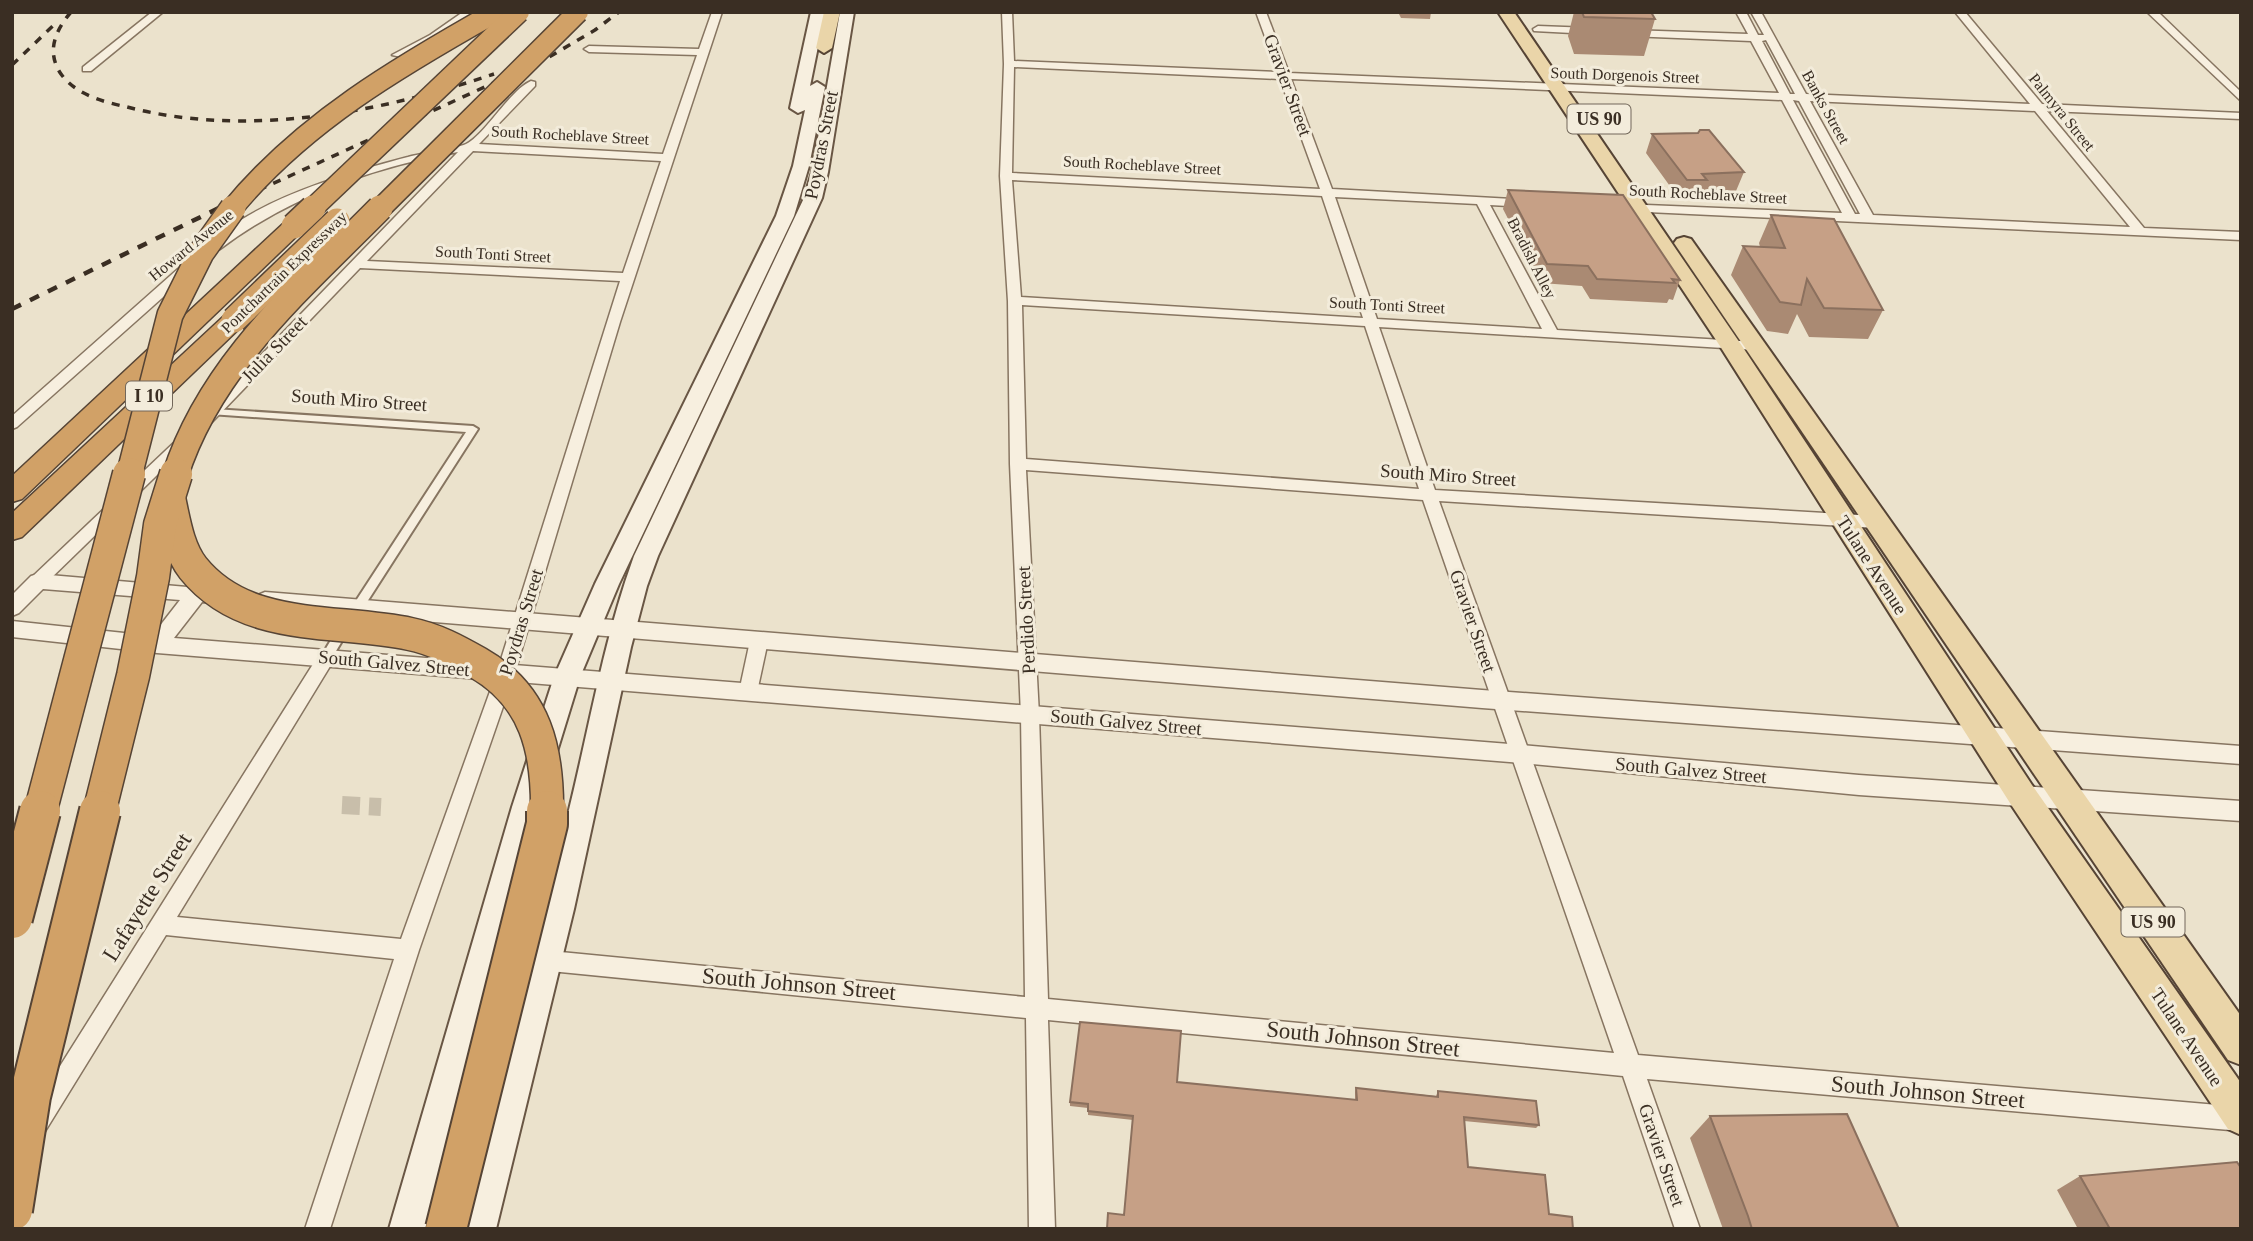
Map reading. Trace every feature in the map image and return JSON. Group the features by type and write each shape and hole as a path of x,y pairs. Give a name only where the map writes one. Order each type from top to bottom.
{"highway":[{"name":"I 10","path":"12,918 162,340 176,300 207,244 234,206 270,166 322,120 455,34 496,12"},
{"name":"Pontchartrain Expressway","path":"12,492 519,12"},
{"name":"Pontchartrain Expressway","path":"12,530 553,12"},
{"path":"12,1210 30,1096 133,676 153,577 160,525 182,455 214,391 267,321 578,12"},
{"path":"12,463 199,316"},
{"path":"12,545 65,481"},
{"path":"168,495 177,532 193,567 219,591 254,610 278,619 409,634 450,647 505,680 521,700 534,727 544,754 549,783 547,824 446,1229"}],"main road":[{"path":"785,216 796,115 818,12"},
{"path":"785,216 801,166 832,12"},
{"name":"Poydras Street","path":"478,1229 586,800 623,629 646,556 813,198 820,172 847,12"},
{"name":"Tulane Avenue","path":"1506,12 1556,88 1627,207 1730,344 2021,794 2241,1117"},
{"name":"Tulane Avenue","path":"1526,12 2065,797 2241,1047"},
{"name":"Poydras Street","path":"407,1229 526,807 567,677 587,627 785,216"}],"street":[{"path":"87,69 158,12"},
{"path":"397,55 434,37 470,12"},
{"name":"Poydras Street","path":"317,1229 408,950 506,672 627,277 717,12"},
{"name":"Perdido Street","path":"1007,12 1009,64 1006,176 1015,301 1018,464 1030,715 1042,1229"},
{"name":"Gravier Street","path":"1261,12 1327,191 1429,495 1688,1229"},
{"name":"Banks Street","path":"1741,12 1851,219"},
{"name":"Banks Street","path":"1756,12 1868,218"},
{"name":"Palmyra Street","path":"1961,12 2140,231"},
{"path":"2152,12 2241,98"},
{"path":"1538,29 1605,32"},
{"path":"1619,32 1770,38"},
{"path":"589,49 704,52"},
{"name":"South Dorgenois Street","path":"1009,64 2241,116"},
{"name":"Julia Street","path":"12,608 214,412 531,84"},
{"name":"South Rocheblave Street","path":"469,147 669,158"},
{"name":"Howard Avenue","path":"12,424 173,279 235,229 314,188 372,170 469,147"},
{"name":"South Rocheblave Street","path":"1006,176 1536,203"},
{"name":"Bradish Alley","path":"1482,201 1550,332"},
{"name":"South Rocheblave Street","path":"1627,207 2241,236"},
{"name":"South Tonti Street","path":"356,264 627,277"},
{"name":"South Tonti Street","path":"1015,301 1756,346"},
{"name":"South Miro Street","path":"214,412 473,429 357,609"},
{"name":"South Miro Street","path":"1018,464 1429,495 1876,522"},
{"path":"38,581 521,623 2241,755"},
{"path":"157,645 197,593"},
{"path":"277,654 316,606"},
{"path":"326,658 357,609"},
{"name":"South Galvez Street","path":"12,629 157,645 1522,754 1859,785 2241,811"},
{"path":"748,692 759,641"},
{"name":"Lafayette Street","path":"12,1164 326,658"},
{"path":"161,925 408,950"},
{"name":"South Johnson Street","path":"485,956 1036,1006 1632,1066 2241,1117"}],"building":[{"path":"1582,12 1651,12 1655,19 1584,17"},
{"path":"1700,130 1709,130 1744,172 1702,174 1707,180 1687,180 1652,134 1698,133"},
{"path":"1508,190 1623,195 1680,280 1672,279 1675,283 1597,279 1588,266 1547,264"},
{"path":"1771,215 1834,219 1883,310 1824,308 1807,279 1801,305 1780,302 1743,246 1785,248"},
{"path":"1080,1022 1181,1031 1177,1082 1357,1100 1356,1088 1438,1097 1438,1091 1536,1101 1539,1125 1464,1117 1468,1167 1545,1175 1549,1214 1572,1217 1573,1229 1107,1229 1108,1213 1124,1215 1133,1116 1088,1111 1088,1104 1070,1102"},
{"path":"1847,1114 1899,1229 1752,1229 1710,1116"},
{"path":"2237,1162 2241,1168 2241,1229 2110,1229 2080,1176"}],"tunnel":[{"path":"342,805 381,807"}],"railway":[{"path":"71,12 57,34 53,50 56,66 67,81 100,100 172,116 218,120 312,117 405,100 494,74"},
{"path":"215,210 544,60 595,30 619,12"},
{"path":"12,65 57,22"},
{"path":"12,309 219,208"}]}
